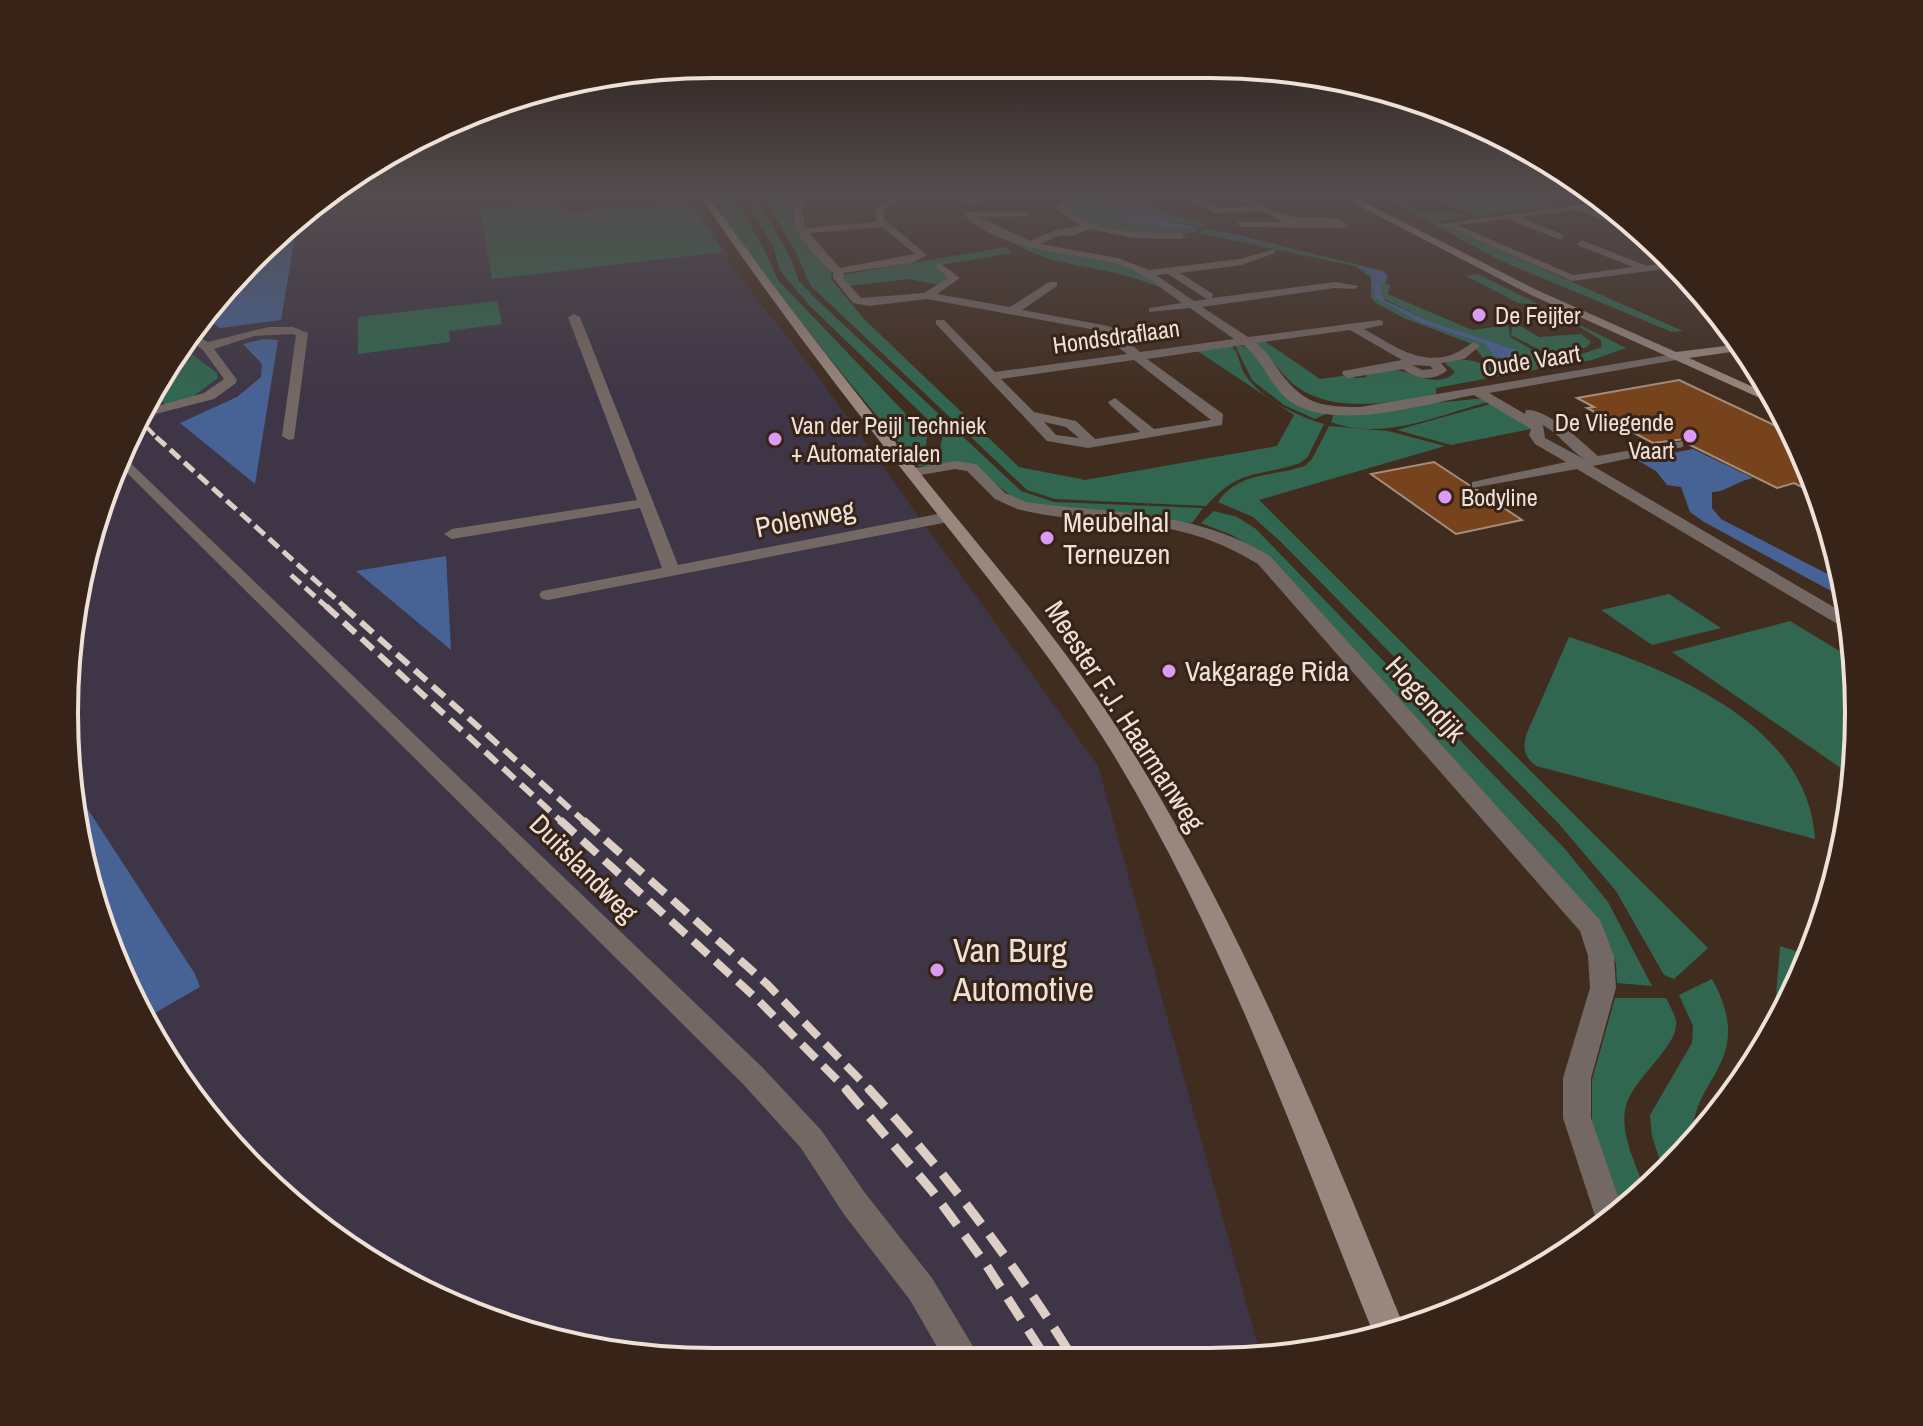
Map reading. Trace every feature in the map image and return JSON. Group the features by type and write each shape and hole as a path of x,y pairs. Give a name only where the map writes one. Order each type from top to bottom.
{"main road":[{"name":"Meester F.J. Haarmanweg","path":"748,262 1072,675 1194,877 1242,975 1386,1323"},
{"path":"1473,262 1535,293 1759,394"},
{"path":"1486,262 1749,379"},
{"path":"1676,356 1730,349"}],"street":[{"path":"827,262 839,271 902,262"},
{"name":"Oude Vaart","path":"1055,262 1094,270"},
{"name":"Oude Vaart","path":"1119,262 1146,273 1245,341 1266,359 1292,397 1322,409 1360,411 1676,356"},
{"path":"1146,273 1246,265 1252,262"},
{"path":"1532,262 1567,277 1582,279 1662,267"},
{"path":"1629,262 1648,269"},
{"path":"927,296 955,278 940,266"},
{"path":"1169,270 1209,296"},
{"path":"839,271 838,278 859,302 927,296 1107,330 1156,373 1163,374 1218,417 1214,424 1088,444 1052,438 940,322"},
{"path":"1335,285 1356,272"},
{"name":"Oude Vaart","path":"1146,273 1125,276 1169,291"},
{"path":"1012,311 1053,284"},
{"path":"1153,310 1286,288 1354,286"},
{"path":"1286,288 1306,300"},
{"path":"1326,314 1409,363"},
{"path":"574,317 672,571"},
{"name":"Hondsdraflaan","path":"993,376 1379,323"},
{"path":"207,347 262,332 294,329 302,333 289,436"},
{"path":"155,411 209,396 231,380 207,347 198,341"},
{"path":"1348,374 1460,356 1474,346"},
{"path":"1482,390 1560,429 1573,445 1642,491 1677,522"},
{"path":"1482,390 1538,428 1536,435 1540,441 1838,617"},
{"path":"1115,402 1151,434"},
{"path":"1477,485 1678,444"},
{"name":"Duitslandweg","path":"128,466 752,1075 811,1139 854,1203 921,1289 956,1348"},
{"name":"Hogendijk","path":"915,472 966,466 974,469 1000,496 1023,506 1195,525 1224,535 1264,560 1591,927 1601,956 1603,988 1577,1078 1577,1118 1607,1208"},
{"path":"452,534 645,503"},
{"name":"Polenweg","path":"548,595 948,517"}],"shaded area":[{"path":"267,262 728,262 820,379 1098,766 1258,1346 713,1348 630,1343 589,1336 509,1314 432,1283 395,1263 326,1217 294,1190 264,1162 209,1100 185,1066 143,994 126,956 100,877 90,837 79,755 79,671 83,630 90,589 112,509 143,432 163,395 209,326"}],"green space":[{"path":"489,262 641,262 492,279"},
{"path":"756,262 770,262 778,280 927,436 924,460 932,461 930,466 918,466"},
{"path":"777,262 792,262 799,281 812,295 1021,491 1054,502 1203,508 1192,523 1081,513 1017,501 973,465 937,466 943,434 811,307 779,268"},
{"path":"800,262 821,262 832,272 831,279 865,320 1019,467 1085,480 1277,446 1294,415 1196,350 1231,345 1244,373 1259,391 1291,411 1324,424 1307,458 1300,463 1240,479 1206,506 1055,499 1027,490 811,286"},
{"path":"920,262 961,262 940,265 949,278 939,285 909,279 848,286 841,275"},
{"path":"1062,262 1122,262 1169,290 1127,276"},
{"path":"1334,262 1352,263 1370,273 1371,278 1355,266"},
{"path":"1502,262 1526,262 1683,331 1672,332"},
{"path":"1478,274 1540,305 1518,303 1466,276"},
{"path":"1371,278 1375,298 1421,323 1485,344 1495,356 1521,363 1514,349 1429,321 1384,299 1381,282 1390,285 1388,294 1472,330 1508,325 1510,337 1559,365 1507,375 1488,364 1472,344 1404,318 1374,302"},
{"path":"497,301 502,324 449,331 450,342 358,354 358,317"},
{"path":"1558,314 1626,348 1592,360 1567,364 1564,360 1602,347 1601,340"},
{"path":"1520,326 1539,337 1581,334 1591,342 1587,347 1551,356 1511,335 1512,327"},
{"path":"1263,340 1320,379 1349,375 1366,377 1368,373 1394,370 1440,380 1455,372 1444,362 1460,360 1483,364 1505,375 1436,388 1436,395 1381,403 1342,403 1306,393 1291,382 1253,342"},
{"path":"1235,345 1255,354 1283,391 1328,413 1315,419 1284,405 1252,380"},
{"path":"190,353 217,373 218,378 191,398 166,405 161,400"},
{"path":"1485,398 1492,401 1392,428 1351,427 1331,422 1334,413"},
{"path":"1494,403 1531,429 1451,445 1397,430"},
{"path":"1329,426 1388,431 1445,446 1259,500 1708,948 1674,979 1664,975 1616,891 1559,824 1280,541 1253,517 1218,502 1226,492 1246,480 1305,466 1312,459"},
{"path":"1214,511 1237,517 1256,529 1565,849 1608,902 1652,986 1617,983 1616,964 1610,946 1257,550 1232,535 1201,523"},
{"path":"1669,594 1721,628 1652,645 1601,610"},
{"path":"1790,621 1842,653 1845,713 1843,769 1672,652"},
{"path":"1569,637 1687,683 1725,705 1759,731 1787,762 1806,798 1815,839 1536,766 1525,752 1526,735"},
{"path":"1780,946 1799,952 1776,1002"},
{"path":"1712,979 1725,1009 1728,1033 1724,1053 1699,1105 1694,1124 1660,1161 1652,1136 1650,1115 1692,1043 1693,1026 1679,995"},
{"path":"1615,998 1666,998 1676,1021 1675,1030 1671,1041 1630,1096 1624,1116 1627,1138 1641,1179 1616,1201 1592,1132 1592,1080"}],"water":[{"path":"291,262 281,320 220,328 212,322 264,264"},
{"path":"1353,264 1383,271 1388,276 1385,283 1381,283 1384,300 1429,321 1514,349 1527,360 1521,363 1494,356 1485,344 1421,323 1375,298 1370,273"},
{"path":"263,339 278,340 255,484 180,423 237,397 261,377 262,364 243,344"},
{"path":"1693,449 1753,478 1712,492 1712,508 1721,519 1830,575 1834,592 1704,522 1690,512 1681,487 1667,485 1656,471 1637,460"},
{"path":"446,556 451,650 356,571"},
{"path":"84,804 195,974 200,987 154,1014 126,956 112,917"}],"building":[{"name":"De Vliegende Vaart","path":"1679,380 1777,426 1803,488 1794,483 1777,488 1686,443 1685,439 1653,443 1587,408 1594,407 1577,398"},
{"name":"Bodyline","path":"1434,462 1469,485 1470,490 1477,490 1522,520 1456,534 1371,474"}],"railway":[{"path":"146,426 157,438"},
{"path":"157,438 346,608"},
{"path":"291,575 328,608"},
{"path":"326,606 562,822"},
{"path":"343,606 585,822"},
{"path":"560,820 757,999 847,1090"},
{"path":"583,820 768,985 870,1090"},
{"path":"845,1088 933,1192 985,1263 1040,1348"},
{"path":"868,1088 977,1218 1066,1348"}],"place":[{"name":"De Feijter","path":"1479,315"},
{"name":"De Vliegende Vaart","path":"1690,436"},
{"name":"Van der Peijl Techniek + Automaterialen","path":"775,439"},
{"name":"Bodyline","path":"1445,497"},
{"name":"Meubelhal Terneuzen","path":"1047,538"},
{"name":"Vakgarage Rida","path":"1169,671"},
{"name":"Van Burg Automotive","path":"937,970"}]}
